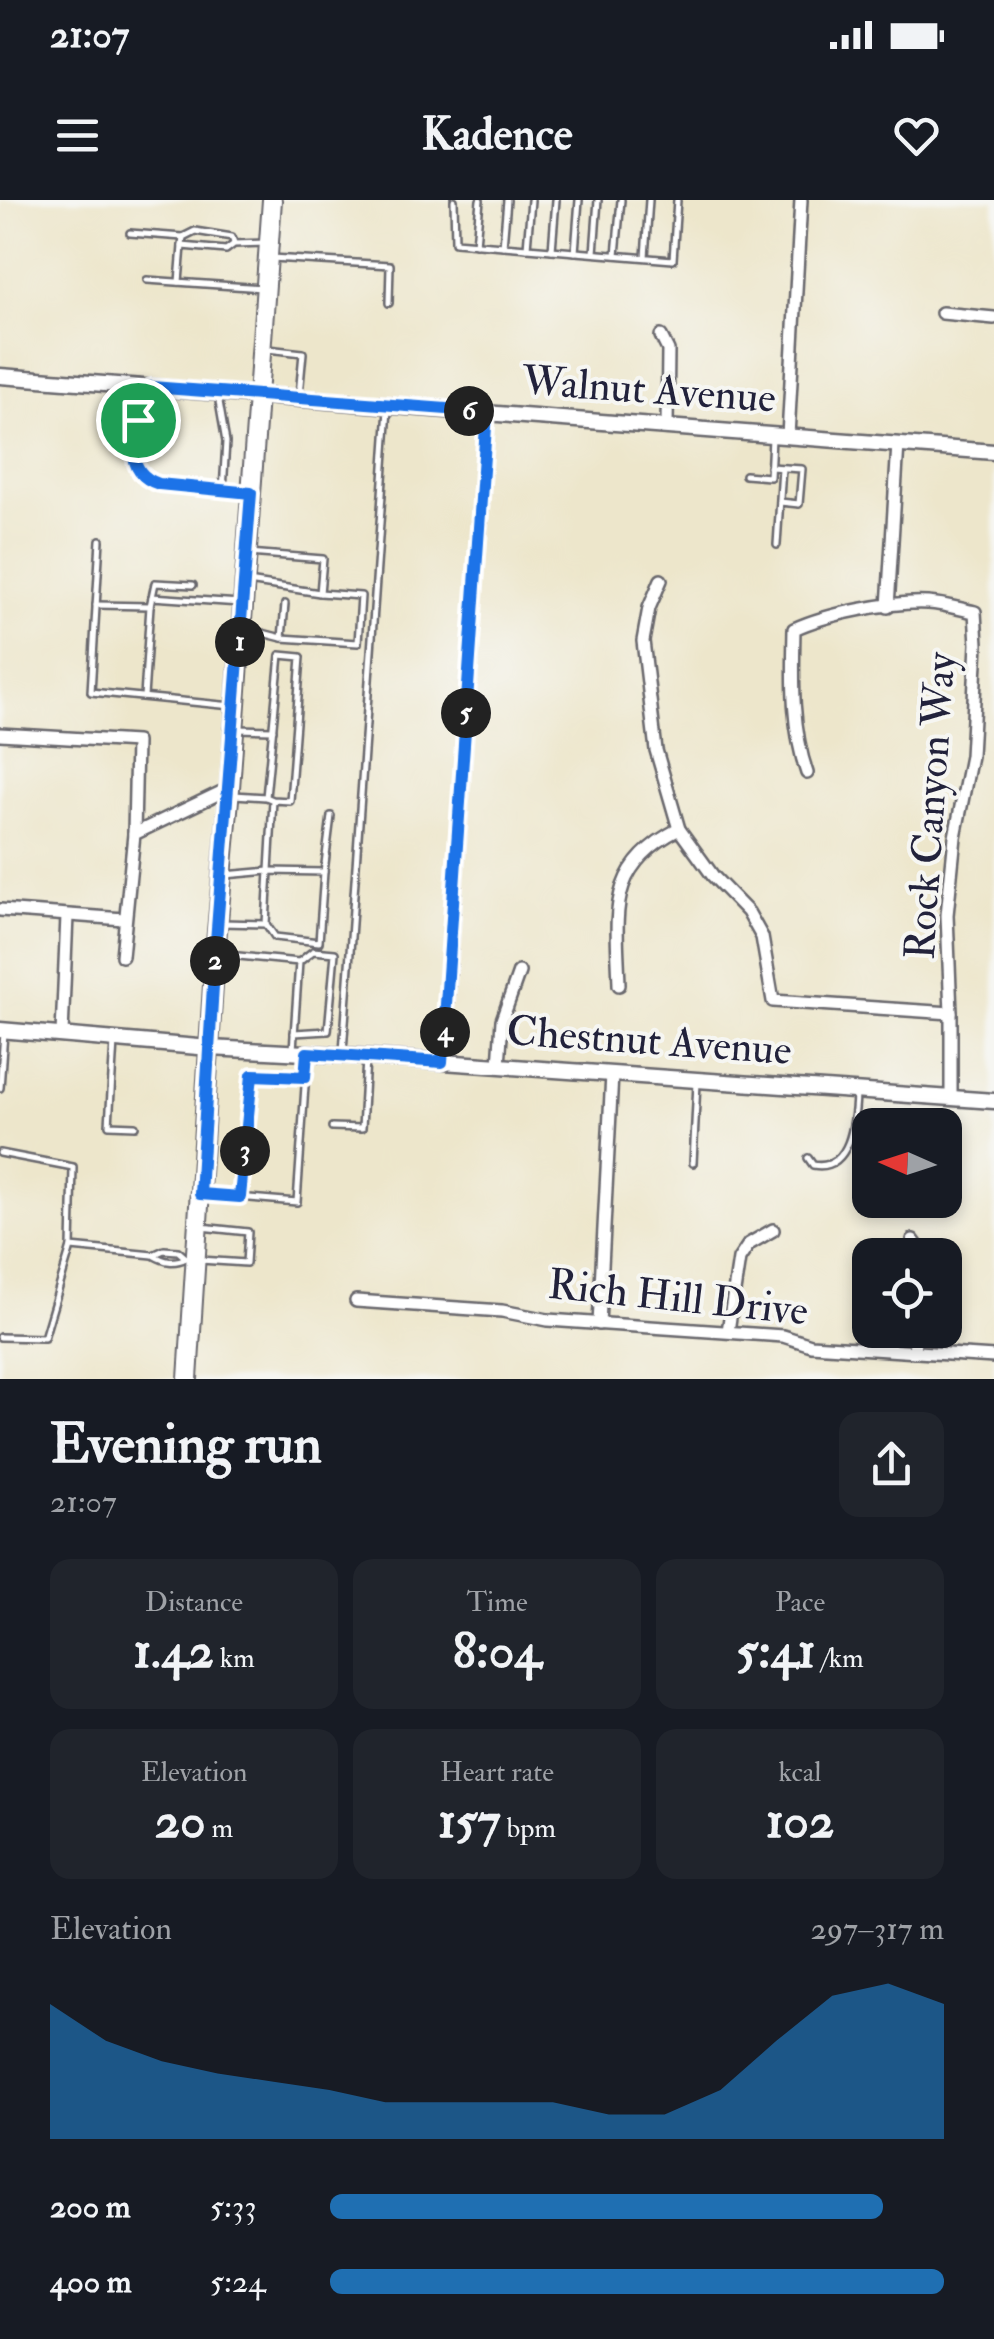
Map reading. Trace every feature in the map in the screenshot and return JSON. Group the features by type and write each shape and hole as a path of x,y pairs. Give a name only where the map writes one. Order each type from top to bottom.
{"main road":[{"path":"188,1379 191,1259 198,1226 272,200"}],"street":[{"path":"780,436 800,200"},
{"path":"942,313 994,318"},
{"path":"661,336 668,350 667,426"},
{"name":"Walnut Avenue","path":"0,376 994,452"},
{"path":"442,1062 487,412"},
{"path":"888,607 898,444"},
{"path":"661,580 643,641 656,750 679,828 712,876 754,921 766,949 773,1001 952,1013"},
{"name":"Rock Canyon Way","path":"808,773 794,709 794,629 834,614 925,603 975,612 972,756 955,836 948,915 951,1098"},
{"path":"0,734 136,742 134,834 122,956"},
{"path":"134,834 229,792"},
{"path":"619,985 616,908 622,888 640,857 679,828"},
{"path":"0,910 124,919"},
{"path":"62,1034 68,916"},
{"path":"499,1066 502,1020 520,972"},
{"name":"Chestnut Avenue","path":"2,1030 210,1048 994,1101"},
{"path":"599,1324 612,1074"},
{"path":"728,1331 739,1259 749,1244 772,1230"},
{"name":"Rich Hill Drive","path":"356,1301 502,1311 548,1320 783,1336 811,1345 994,1358"},
{"path":"914,1348 914,1352"}],"lane":[{"path":"454,200 455,242 673,260 677,200"},
{"path":"476,244 480,200"},
{"path":"503,246 506,200"},
{"path":"527,248 531,200"},
{"path":"552,250 556,200"},
{"path":"575,252 578,200"},
{"path":"594,253 598,200"},
{"path":"616,255 621,200"},
{"path":"645,258 650,200"},
{"path":"130,232 183,236 195,231 232,237 234,244"},
{"path":"179,282 183,236"},
{"path":"182,246 226,250 234,244 390,265 389,303"},
{"path":"146,280 266,288"},
{"path":"261,349 303,353 299,398"},
{"path":"151,387 136,432 134,458 146,480 251,493"},
{"path":"218,392 226,442 223,490"},
{"path":"343,1055 388,405"},
{"path":"744,475 770,477 780,436"},
{"path":"770,468 802,469 799,504 780,502"},
{"path":"777,545 782,468"},
{"path":"100,540 91,692 236,706"},
{"path":"246,552 323,559 320,593"},
{"path":"241,628 282,638 358,643 362,596 244,582"},
{"path":"144,697 150,606 156,584 193,585"},
{"path":"152,597 243,603"},
{"path":"282,638 285,604"},
{"path":"96,605 150,606"},
{"path":"229,792 270,799 290,802 300,657 280,655 272,730 270,799 269,872 266,924 275,938 319,942 330,816"},
{"path":"234,729 272,730"},
{"path":"222,876 324,872"},
{"path":"218,922 266,924"},
{"path":"215,954 299,962 313,951 335,954 328,1031 294,1032"},
{"path":"200,1194 296,1202 305,1077 294,1032 299,962"},
{"path":"0,1088 2,1030"},
{"path":"114,1038 109,1125 135,1126"},
{"path":"332,1127 362,1128 367,1056"},
{"path":"240,1197 252,1075 305,1077"},
{"path":"693,1163 698,1080"},
{"path":"808,1158 820,1168 838,1160 855,1122 856,1091"},
{"path":"0,1153 73,1167 72,1247 44,1338 0,1336"},
{"path":"72,1247 153,1255 163,1261 246,1263 248,1232 198,1226"}],"route":[{"path":"151,387 487,412 442,1062 307,1053 305,1077 252,1075 240,1197 200,1194 251,493 146,480 134,458 138,420 151,387"}]}
